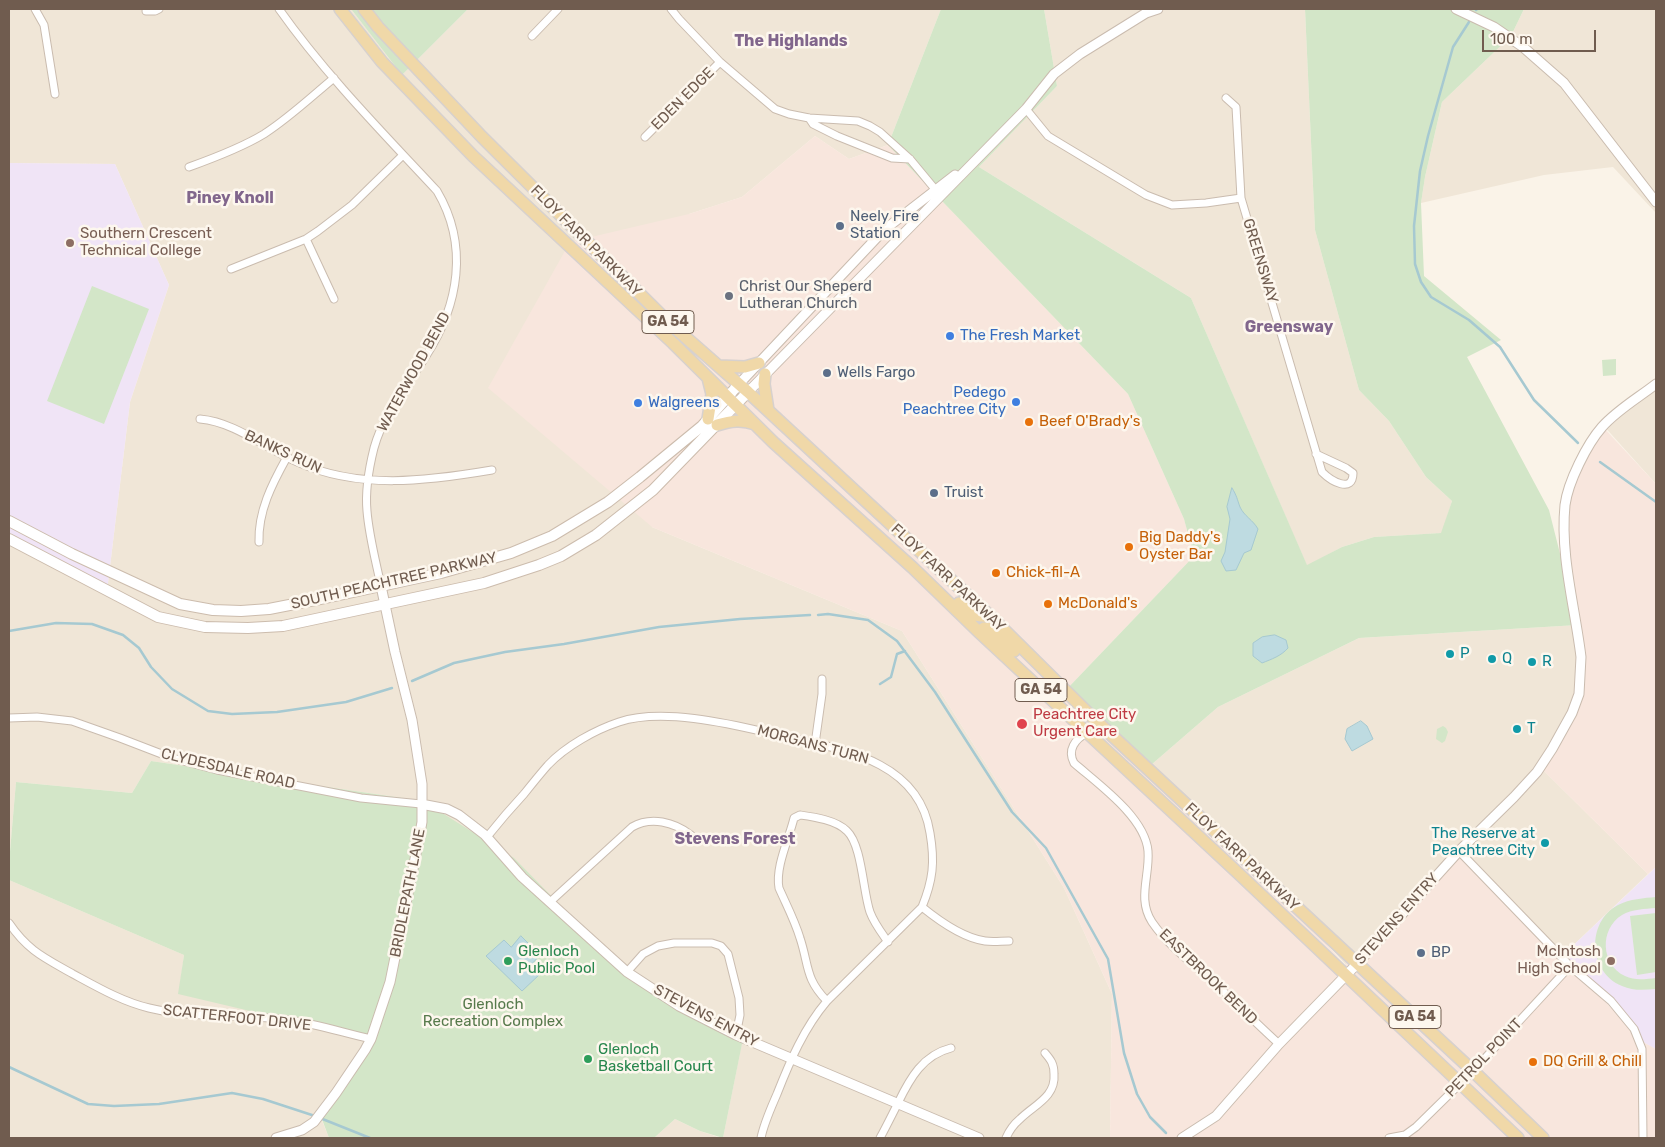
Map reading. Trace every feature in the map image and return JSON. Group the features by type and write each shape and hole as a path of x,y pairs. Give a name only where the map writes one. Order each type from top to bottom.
{"main road":[{"name":"FLOY FARR PARKWAY","path":"340,9 382,62 473,156 674,343 772,442 913,568 978,632 1518,1138"},
{"name":"FLOY FARR PARKWAY","path":"364,9 378,28 489,144 667,321 768,410 991,617 1090,716 1543,1138"},
{"path":"719,366 745,367 759,363"},
{"path":"765,374 764,384 768,410"},
{"path":"707,376 712,394 713,422"},
{"name":"SOUTH PEACHTREE PARKWAY","path":"9,539 158,618 204,627 248,628 283,626 484,583 560,556 590,539 653,490 713,422 728,396 739,384"},
{"path":"713,422 736,405 748,392"},
{"path":"713,422 735,420 755,424"},
{"name":"SOUTH PEACHTREE PARKWAY","path":"9,521 180,604 213,610 269,609 441,573 511,554 552,536 614,497 713,422"},
{"path":"913,568 925,571 969,612 974,615 991,617"},
{"path":"978,632 984,628 989,629 1023,659 1035,661"}],"street":[{"path":"35,9 44,25 55,94"},
{"path":"146,11 156,11 159,9"},
{"name":"WATERWOOD BEND","path":"279,9 296,34 334,78 437,191 448,211 456,244 455,290 443,325 427,355 400,392 385,418 374,449 367,480 367,512 381,586"},
{"path":"532,36 558,9"},
{"path":"671,9 679,20 720,62 775,109 809,118 858,121 880,132 910,159 938,193"},
{"path":"748,392 938,193 1026,109 1054,74 1080,54 1138,18 1158,9"},
{"path":"1456,9 1494,27 1523,47 1564,83 1656,202"},
{"name":"EDEN EDGE","path":"645,137 720,62"},
{"path":"189,167 209,160 261,135 289,116 334,78"},
{"name":"GREENSWAY","path":"1226,98 1236,107 1241,198 1316,454 1322,472 1325,475 1336,482 1346,485 1351,483 1353,473 1316,454"},
{"path":"1026,109 1048,136 1146,195 1172,205 1206,204 1241,198"},
{"path":"809,118 813,124 892,158 910,159"},
{"path":"231,269 306,239 352,205 404,155"},
{"path":"739,384 884,230 938,193"},
{"path":"306,239 334,299"},
{"path":"803,316 814,325"},
{"name":"STEVENS ENTRY","path":"1182,1138 1216,1116 1279,1044 1346,975 1458,851 1537,772 1562,733 1579,694 1581,657 1568,573 1565,504 1575,473 1584,454 1602,426 1656,384"},
{"name":"BANKS RUN","path":"200,419 224,424 287,457 320,471 367,480 411,481 492,470"},
{"path":"259,542 258,529 268,492 287,457"},
{"name":"BRIDLEPATH LANE","path":"276,1138 302,1130 320,1115 371,1039 390,982 416,854 422,822 422,784 419,756 381,586"},
{"path":"814,744 822,694 822,678"},
{"name":"CLYDESDALE ROAD","path":"9,718 37,717 72,721 172,758 217,770 354,796 422,804"},
{"name":"MORGANS TURN","path":"487,837 549,763 596,732 618,722 634,718 656,717 722,722 853,753 877,762 898,777 913,792 928,822 932,846 933,871 922,907 814,1016 792,1059 769,1113 761,1138"},
{"name":"EASTBROOK BEND","path":"1087,733 1076,740 1070,756 1074,763 1123,806 1145,836 1148,852 1144,902 1152,921 1174,948 1279,1044"},
{"name":"STEVENS ENTRY","path":"422,804 447,809 459,815 487,837 522,876 627,972 679,1006 736,1035 979,1138"},
{"path":"827,1001 811,982 800,937 777,880 778,870 794,818 800,814 810,816 840,826 848,832 854,841 858,854 869,910 874,922 888,942"},
{"path":"550,902 632,827 640,823 669,823 682,828 691,835"},
{"path":"1458,851 1570,966 1611,1002 1634,1029 1642,1049 1643,1138"},
{"path":"922,907 932,916 976,939 984,941 1009,941"},
{"name":"SCATTERFOOT DRIVE","path":"9,923 26,946 37,954 106,992 148,1008 214,1017 288,1020 371,1039"},
{"path":"627,972 643,954 658,946 674,943 712,943 721,946 728,954 739,998 740,1015 736,1035"},
{"name":"PETROL POINT","path":"1389,1138 1405,1135 1416,1127 1473,1071 1570,966"},
{"path":"880,1138 911,1078 920,1066 940,1050 951,1048"},
{"path":"1006,1138 1014,1124 1046,1098 1052,1090 1054,1084 1053,1062 1045,1053"}],"shaded area":[{"path":"9,9 351,9 402,75 468,9 941,9 888,145 849,159 815,136 742,197 689,214 652,527 902,631 1064,888 1112,994 1110,1138 723,1138 743,1038 621,967 423,801 151,761 132,793 16,782 9,863 9,537 107,591 130,402 169,285 115,164 9,163"},
{"path":"1044,9 1305,9 1315,230 1359,390 1389,421 1426,477 1452,501 1442,533 1374,537 1342,547 1307,566 1191,298 979,167 1057,86"},
{"path":"1524,9 1656,9 1656,213 1613,167 1544,175 1421,203 1442,102 1511,36"},
{"path":"815,136 849,159 888,145 1128,394 1184,519 1194,556 1065,691 1258,867 1345,965 1434,883 1459,851 1645,1043 1656,1049 1656,1138 1110,1138 1112,994 1064,888 902,631 652,527 488,388 570,242 689,214 742,197"},
{"path":"9,163 115,164 169,285 130,402 107,591 9,539"},
{"path":"1656,386 1656,484 1603,425"},
{"path":"1602,426 1656,484 1656,867 1648,874 1540,767 1562,733 1581,668 1566,554 1565,504 1575,473"},
{"path":"1578,625 1579,694 1540,767 1648,874 1562,956 1434,883 1346,965 1258,867 1151,765 1218,707 1359,638"},
{"name":"McIntosh High School","path":"1656,867 1656,1049 1645,1043 1562,956"},
{"path":"9,880 184,955 179,993 375,1026 368,1047 319,1113 329,1138 9,1138"},
{"path":"675,1119 700,1131 721,1138 654,1138"}],"green space":[{"path":"351,9 468,9 402,75"},
{"path":"941,9 1044,9 1057,86 979,167 1191,298 1307,565 1342,547 1374,537 1441,533 1452,501 1426,477 1389,421 1359,390 1315,230 1305,9 1524,9 1511,36 1442,102 1421,203 1424,276 1501,340 1467,357 1549,510 1578,625 1359,638 1218,707 1151,765 1065,691 1194,556 1184,519 1128,394 888,145"},
{"path":"92,286 149,309 104,424 47,401"},
{"path":"1616,359 1616,375 1603,376 1602,360"},
{"path":"1443,726 1448,732 1445,741 1442,743 1436,739 1437,729"},
{"name":"Glenloch Recreation Complex","path":"151,761 423,801 514,858 621,967 743,1039 723,1138 700,1131 675,1119 654,1138 329,1138 320,1114 371,1036 320,1023 250,1011 178,994 184,955 9,880 16,782 132,793"},
{"path":"1656,897 1656,908 1634,910 1626,913 1615,921 1609,929 1606,947 1607,956 1617,971 1633,979 1656,978 1656,989 1639,990 1626,988 1611,979 1603,970 1597,959 1595,947 1596,934 1600,923 1618,905 1632,900"},
{"path":"1656,913 1656,972 1637,975 1630,916"}],"water":[{"path":"1232,488 1240,507 1258,529 1251,550 1244,553 1236,570 1226,571 1221,561 1225,552 1230,519 1227,507"},
{"path":"1275,635 1286,640 1288,648 1273,659 1262,663 1253,656 1253,643 1262,637"},
{"path":"1361,721 1367,726 1373,739 1352,751 1345,739 1347,729"},
{"name":"Glenloch Public Pool","path":"521,936 540,955 530,966 539,975 522,991 486,956 504,940 511,947"}],"waterway":[{"path":"1469,22 1453,47 1420,171 1414,226 1415,264 1421,282 1431,297 1469,320 1500,347 1534,400 1578,443"},
{"path":"1600,462 1656,502"},
{"path":"818,615 828,614 868,620 897,641 935,692 1012,812 1046,848 1108,959 1124,1053 1137,1094 1150,1117 1166,1133"},
{"path":"412,681 454,663 505,652 564,644 659,627 740,619 810,615"},
{"path":"9,631 56,623 92,624 123,635 139,648 151,667 172,689 208,711 232,714 277,712 346,702 392,688"},
{"path":"880,684 891,677 897,654 905,651"},
{"path":"9,1067 88,1104 114,1106 159,1104 232,1093 263,1099 315,1116"},
{"path":"320,1118 370,1138"}],"place":[{"name":"Neely Fire Station","path":"840,226"},
{"name":"Southern Crescent Technical College","path":"70,243"},
{"name":"Christ Our Sheperd Lutheran Church","path":"729,296"},
{"name":"The Fresh Market","path":"950,336"},
{"name":"Wells Fargo","path":"827,373"},
{"name":"Pedego Peachtree City","path":"1016,402"},
{"name":"Walgreens","path":"638,403"},
{"name":"Beef O'Brady's","path":"1029,422"},
{"name":"Truist","path":"934,493"},
{"name":"Big Daddy's Oyster Bar","path":"1129,547"},
{"name":"Chick-fil-A","path":"996,573"},
{"name":"McDonald's","path":"1048,604"},
{"name":"P","path":"1450,654"},
{"name":"Q","path":"1492,659"},
{"name":"R","path":"1532,662"},
{"name":"Peachtree City Urgent Care","path":"1022,724"},
{"name":"T","path":"1517,729"},
{"name":"The Reserve at Peachtree City","path":"1545,843"},
{"name":"BP","path":"1421,953"},
{"name":"Glenloch Public Pool","path":"508,961"},
{"name":"McIntosh High School","path":"1611,961"},
{"name":"Glenloch Basketball Court","path":"588,1059"},
{"name":"DQ Grill & Chill","path":"1533,1062"}],"district":[{"name":"The Highlands","path":"791,41"},
{"name":"Piney Knoll","path":"230,198"},
{"name":"Greensway","path":"1289,327"},
{"name":"Stevens Forest","path":"735,839"}]}
